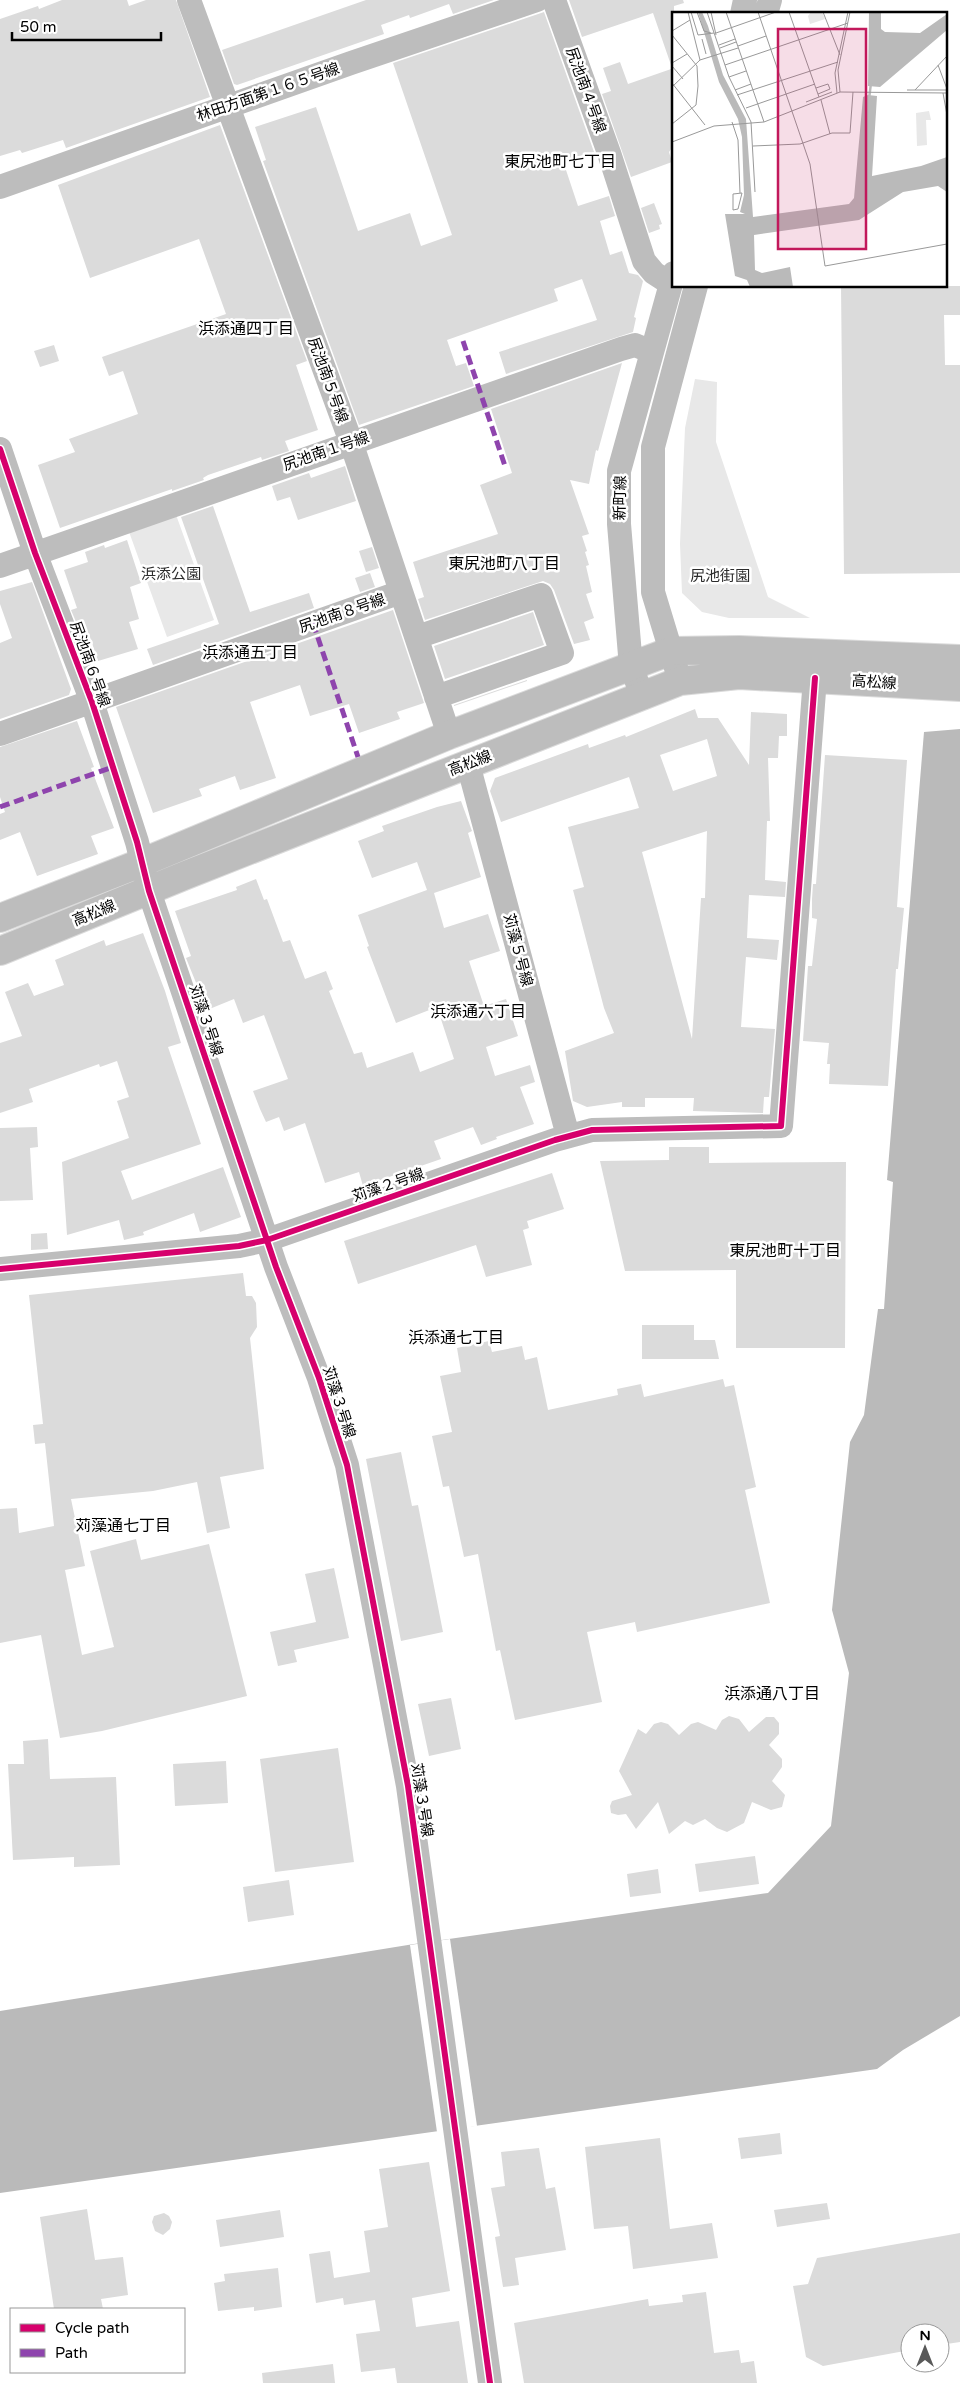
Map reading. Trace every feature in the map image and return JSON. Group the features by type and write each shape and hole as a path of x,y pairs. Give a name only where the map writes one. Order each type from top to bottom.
{"main road":[{"name":"高松線","path":"0,918 141,862 449,734 671,651 740,650 960,659"},
{"name":"高松線","path":"0,951 680,681 739,675 960,688"}],"street":[{"name":"尻池南５号線","path":"189,0 351,442 449,734"},
{"name":"林田方面第１６５号線","path":"0,187 537,0"},
{"name":"尻池南４号線","path":"554,0 644,261 654,273 672,278"},
{"name":"新町線","path":"643,697 631,667 619,524 619,471 672,278"},
{"name":"新町線","path":"680,681 653,592 653,448 695,288"},
{"name":"尻池南１号線","path":"0,566 351,442 635,345 652,352"},
{"name":"尻池南６号線","path":"0,449 36,553 92,702 137,842 149,891"},
{"name":"尻池南８号線","path":"0,734 401,592"},
{"path":"417,637 541,595 562,652 436,697"},
{"name":"苅藻２号線","path":"0,1268 239,1246 267,1240 568,1136 592,1130 781,1126 815,678"},
{"name":"苅藻５号線","path":"468,764 568,1136"},
{"name":"苅藻３号線","path":"149,891 267,1240 319,1378 347,1465 408,1786 490,2383"}],"green space":[{"name":"尻池街園","path":"695,379 717,382 716,442 768,597 810,618 729,618 702,612 682,593 680,544 685,428"},
{"name":"浜添公園","path":"175,512 214,620 167,637 128,529"}],"shaded area":[{"path":"960,729 960,2016 903,2050 877,2069 0,2193 0,2011 414,1944 768,1893 831,1826 849,1673 832,1610 850,1442 864,1415 878,1309 884,1309 893,1182 887,1180 924,732"}],"pier":[{"path":"450,1939 477,2126 437,2132 410,1945"}],"building":[{"path":"62,0 127,0 129,6 146,0 176,0 210,97 66,148 63,140 22,153 20,150 0,156 0,19 38,6 39,9"},
{"path":"366,0 494,0 453,14 449,4 410,18 409,15 381,25 384,34 237,85 234,84 222,50"},
{"path":"569,0 683,0 684,3 674,6 674,12 672,12 672,65 653,13 582,37"},
{"path":"544,12 594,152 563,161 578,206 609,196 615,216 600,221 610,255 622,251 629,273 638,275 643,281 634,317 636,318 633,332 506,374 499,352 597,320 582,279 554,289 558,301 447,340 456,366 466,363 474,386 359,425 263,161 266,160 255,127 316,107 358,231 410,213 421,246 452,235 393,63"},
{"path":"620,62 628,84 672,69 672,148 669,152 672,162 631,177 602,94 611,91 603,68"},
{"path":"220,125 307,361 296,365 318,430 285,441 289,451 262,460 261,457 208,475 203,478 204,480 172,491 172,489 60,528 38,465 75,452 69,439 138,414 123,371 109,376 102,357 226,314 199,239 90,278 58,185"},
{"path":"654,203 662,224 659,225 660,229 649,233 641,208"},
{"path":"948,286 960,286 960,315 944,315 945,365 960,365 960,573 844,574 841,288 948,288"},
{"path":"54,345 59,361 40,367 34,351"},
{"path":"622,363 598,451 596,450 589,484 570,480 589,534 582,536 587,551 585,552 589,565 586,566 592,592 586,594 594,618 584,622 590,640 574,644 554,590 550,584 543,581 425,620 418,599 424,597 413,562 498,534 480,485 512,473 491,409"},
{"path":"345,466 356,501 298,520 290,497 277,501 272,486 309,473 311,478"},
{"path":"213,506 250,612 309,593 314,608 153,665 147,649 219,624 181,517"},
{"path":"127,540 141,583 130,587 139,619 129,622 138,649 98,661 89,634 82,636 71,610 77,608 64,570 88,562 85,552 104,545 105,548"},
{"path":"372,547 379,568 366,572 359,551"},
{"path":"370,573 375,587 360,592 355,578"},
{"path":"32,582 71,689 69,695 0,719 0,643 12,638 0,604 0,591"},
{"path":"393,610 424,703 397,712 400,719 359,733 349,704 310,716 300,685 250,702 276,778 240,790 235,776 199,789 202,796 153,813 116,707"},
{"path":"533,612 544,645 445,679 434,646"},
{"path":"527,681 454,706 454,705"},
{"path":"695,709 698,718 718,718 749,765 751,712 787,714 787,736 779,736 778,758 768,758 770,821 767,821 765,880 786,882 785,897 749,895 747,938 779,940 777,960 746,957 741,1027 775,1029 769,1097 764,1097 763,1113 693,1111 694,1098 645,1098 645,1107 622,1107 622,1102 587,1107 573,1101 565,1051 614,1033 604,1008 573,890 584,887 568,827 639,808 629,777 501,822 490,791 495,778 588,744 589,748 625,735 626,737","holes":["707,739 717,776 673,791 660,755","707,831 705,898 701,898 692,1039 642,852"]},
{"path":"77,721 94,767 91,768 114,828 91,836 98,854 37,876 20,832 0,840 0,814 5,812 0,797 0,747"},
{"path":"825,755 907,760 897,907 904,908 898,969 896,969 888,1086 829,1084 830,1064 827,1064 829,1043 803,1041 808,966 812,966 817,919 812,918 812,899 813,884 816,884"},
{"path":"461,801 472,831 468,833 481,877 434,893 444,928 488,914 500,951 469,961 484,1006 506,999 518,1036 486,1047 495,1076 530,1065 535,1082 520,1087 534,1124 496,1137 497,1139 481,1145 473,1127 434,1141 441,1159 363,1186 359,1172 325,1183 305,1123 284,1131 279,1117 266,1122 253,1091 288,1079 264,1015 243,1023 234,999 207,1010 186,958 191,956 175,911 237,890 236,887 256,879 264,900 267,899 283,942 290,940 305,979 326,971 333,989 329,991 354,1054 362,1052 367,1068 413,1052 420,1072 454,1059 437,1007 396,1023 367,947 369,946 358,915 427,890 417,862 372,878 358,841 384,831 382,826 437,807"},
{"path":"143,933 165,991 181,1043 168,1047 201,1144 121,1171 132,1200 223,1167 241,1217 200,1232 194,1213 143,1232 144,1235 124,1240 119,1220 67,1235 62,1162 129,1138 117,1101 129,1097 117,1061 100,1067 99,1064 29,1089 33,1102 0,1113 0,1043 22,1036 5,992 28,983 34,996 64,985 55,960 104,940 106,946"},
{"path":"37,1127 38,1147 30,1148 33,1200 0,1201 0,1128"},
{"path":"669,1147 709,1147 709,1163 846,1162 845,1348 736,1348 736,1270 625,1271 600,1161 669,1160"},
{"path":"552,1173 564,1209 527,1221 529,1228 523,1230 532,1265 486,1277 476,1245 358,1284 344,1241"},
{"path":"47,1233 48,1249 31,1250 31,1234"},
{"path":"243,1273 246,1296 252,1296 256,1303 257,1327 250,1338 264,1469 220,1477 230,1528 207,1533 197,1482 153,1491 71,1499 85,1566 65,1570 82,1655 114,1647 90,1551 136,1539 141,1560 209,1544 247,1696 102,1731 60,1738 41,1635 0,1643 0,1509 17,1508 19,1533 54,1526 45,1443 35,1444 33,1425 43,1424 29,1295"},
{"path":"642,1325 694,1325 694,1340 715,1340 719,1359 642,1359"},
{"path":"489,1341 492,1352 522,1346 525,1360 537,1357 548,1410 618,1395 617,1389 641,1384 644,1397 723,1379 725,1387 734,1385 756,1487 745,1490 770,1603 637,1632 635,1622 587,1632 602,1702 515,1720 500,1650 496,1651 478,1554 464,1557 449,1486 443,1487 432,1436 452,1432 440,1376 461,1372 457,1348"},
{"path":"401,1452 412,1506 418,1505 443,1632 401,1641 366,1459"},
{"path":"334,1568 349,1638 294,1650 297,1662 278,1666 270,1632 316,1622 305,1574"},
{"path":"451,1698 461,1749 429,1756 418,1704"},
{"path":"729,1716 739,1719 749,1732 766,1717 774,1717 779,1723 779,1734 769,1745 782,1759 782,1767 772,1781 785,1795 782,1807 771,1810 752,1802 744,1823 727,1832 717,1828 705,1819 693,1825 685,1821 669,1834 658,1802 636,1829 626,1814 618,1815 611,1813 610,1806 612,1801 632,1795 619,1771 638,1729 646,1734 654,1724 661,1722 668,1724 679,1735 691,1724 698,1722 716,1730 722,1720"},
{"path":"48,1739 50,1779 116,1777 120,1865 74,1867 74,1857 13,1860 8,1764 24,1764 23,1741"},
{"path":"338,1748 354,1862 275,1872 260,1759"},
{"path":"226,1761 228,1803 175,1806 173,1764"},
{"path":"755,1856 759,1884 699,1892 695,1864"},
{"path":"658,1869 661,1893 630,1897 627,1874"},
{"path":"289,1880 294,1915 248,1922 243,1887"},
{"path":"780,2133 782,2154 741,2159 738,2138"},
{"path":"660,2138 670,2229 712,2223 718,2258 633,2269 628,2226 594,2229 585,2147"},
{"path":"539,2148 546,2189 555,2187 566,2250 515,2258 519,2285 503,2287 495,2237 500,2236 491,2188 505,2186 501,2152"},
{"path":"429,2162 450,2291 412,2298 416,2327 459,2321 468,2383 397,2383 395,2368 361,2372 356,2334 380,2331 375,2300 344,2305 343,2298 316,2303 309,2254 330,2251 334,2278 370,2272 364,2231 388,2227 379,2169"},
{"path":"827,2203 830,2219 777,2227 774,2210"},
{"path":"87,2209 95,2260 123,2257 128,2295 101,2299 103,2308 54,2308 40,2217"},
{"path":"280,2210 284,2237 220,2247 216,2220"},
{"path":"164,2213 169,2216 172,2222 170,2229 163,2235 155,2231 152,2222 154,2216"},
{"path":"960,2233 960,2342 950,2344 950,2323 900,2323 900,2352 823,2366 806,2357 793,2286 808,2284 817,2258"},
{"path":"278,2268 282,2307 254,2311 254,2307 218,2311 214,2283 225,2281 224,2274"},
{"path":"706,2292 714,2353 739,2350 741,2363 754,2361 757,2383 524,2383 514,2323 648,2299 649,2306 683,2302 682,2295"},
{"path":"333,2364 335,2383 263,2383 262,2373"}],"marked path":[{"path":"463,341 505,466"},
{"path":"313,623 358,757"},
{"path":"0,807 113,767"}],"cycle path":[{"path":"0,449 35,553 92,702 137,842 149,891 276,1267 319,1378 347,1465 408,1786 490,2383"},
{"path":"0,1269 239,1246 267,1240 555,1140 592,1130 781,1126 815,678"}],"district":[{"name":"東尻池町七丁目","path":"560,161"},
{"name":"浜添通四丁目","path":"246,328"},
{"name":"東尻池町八丁目","path":"504,563"},
{"name":"浜添通五丁目","path":"250,652"},
{"name":"浜添通六丁目","path":"478,1011"},
{"name":"東尻池町十丁目","path":"785,1250"},
{"name":"浜添通七丁目","path":"456,1337"},
{"name":"苅藻通七丁目","path":"123,1525"},
{"name":"浜添通八丁目","path":"772,1693"}]}
